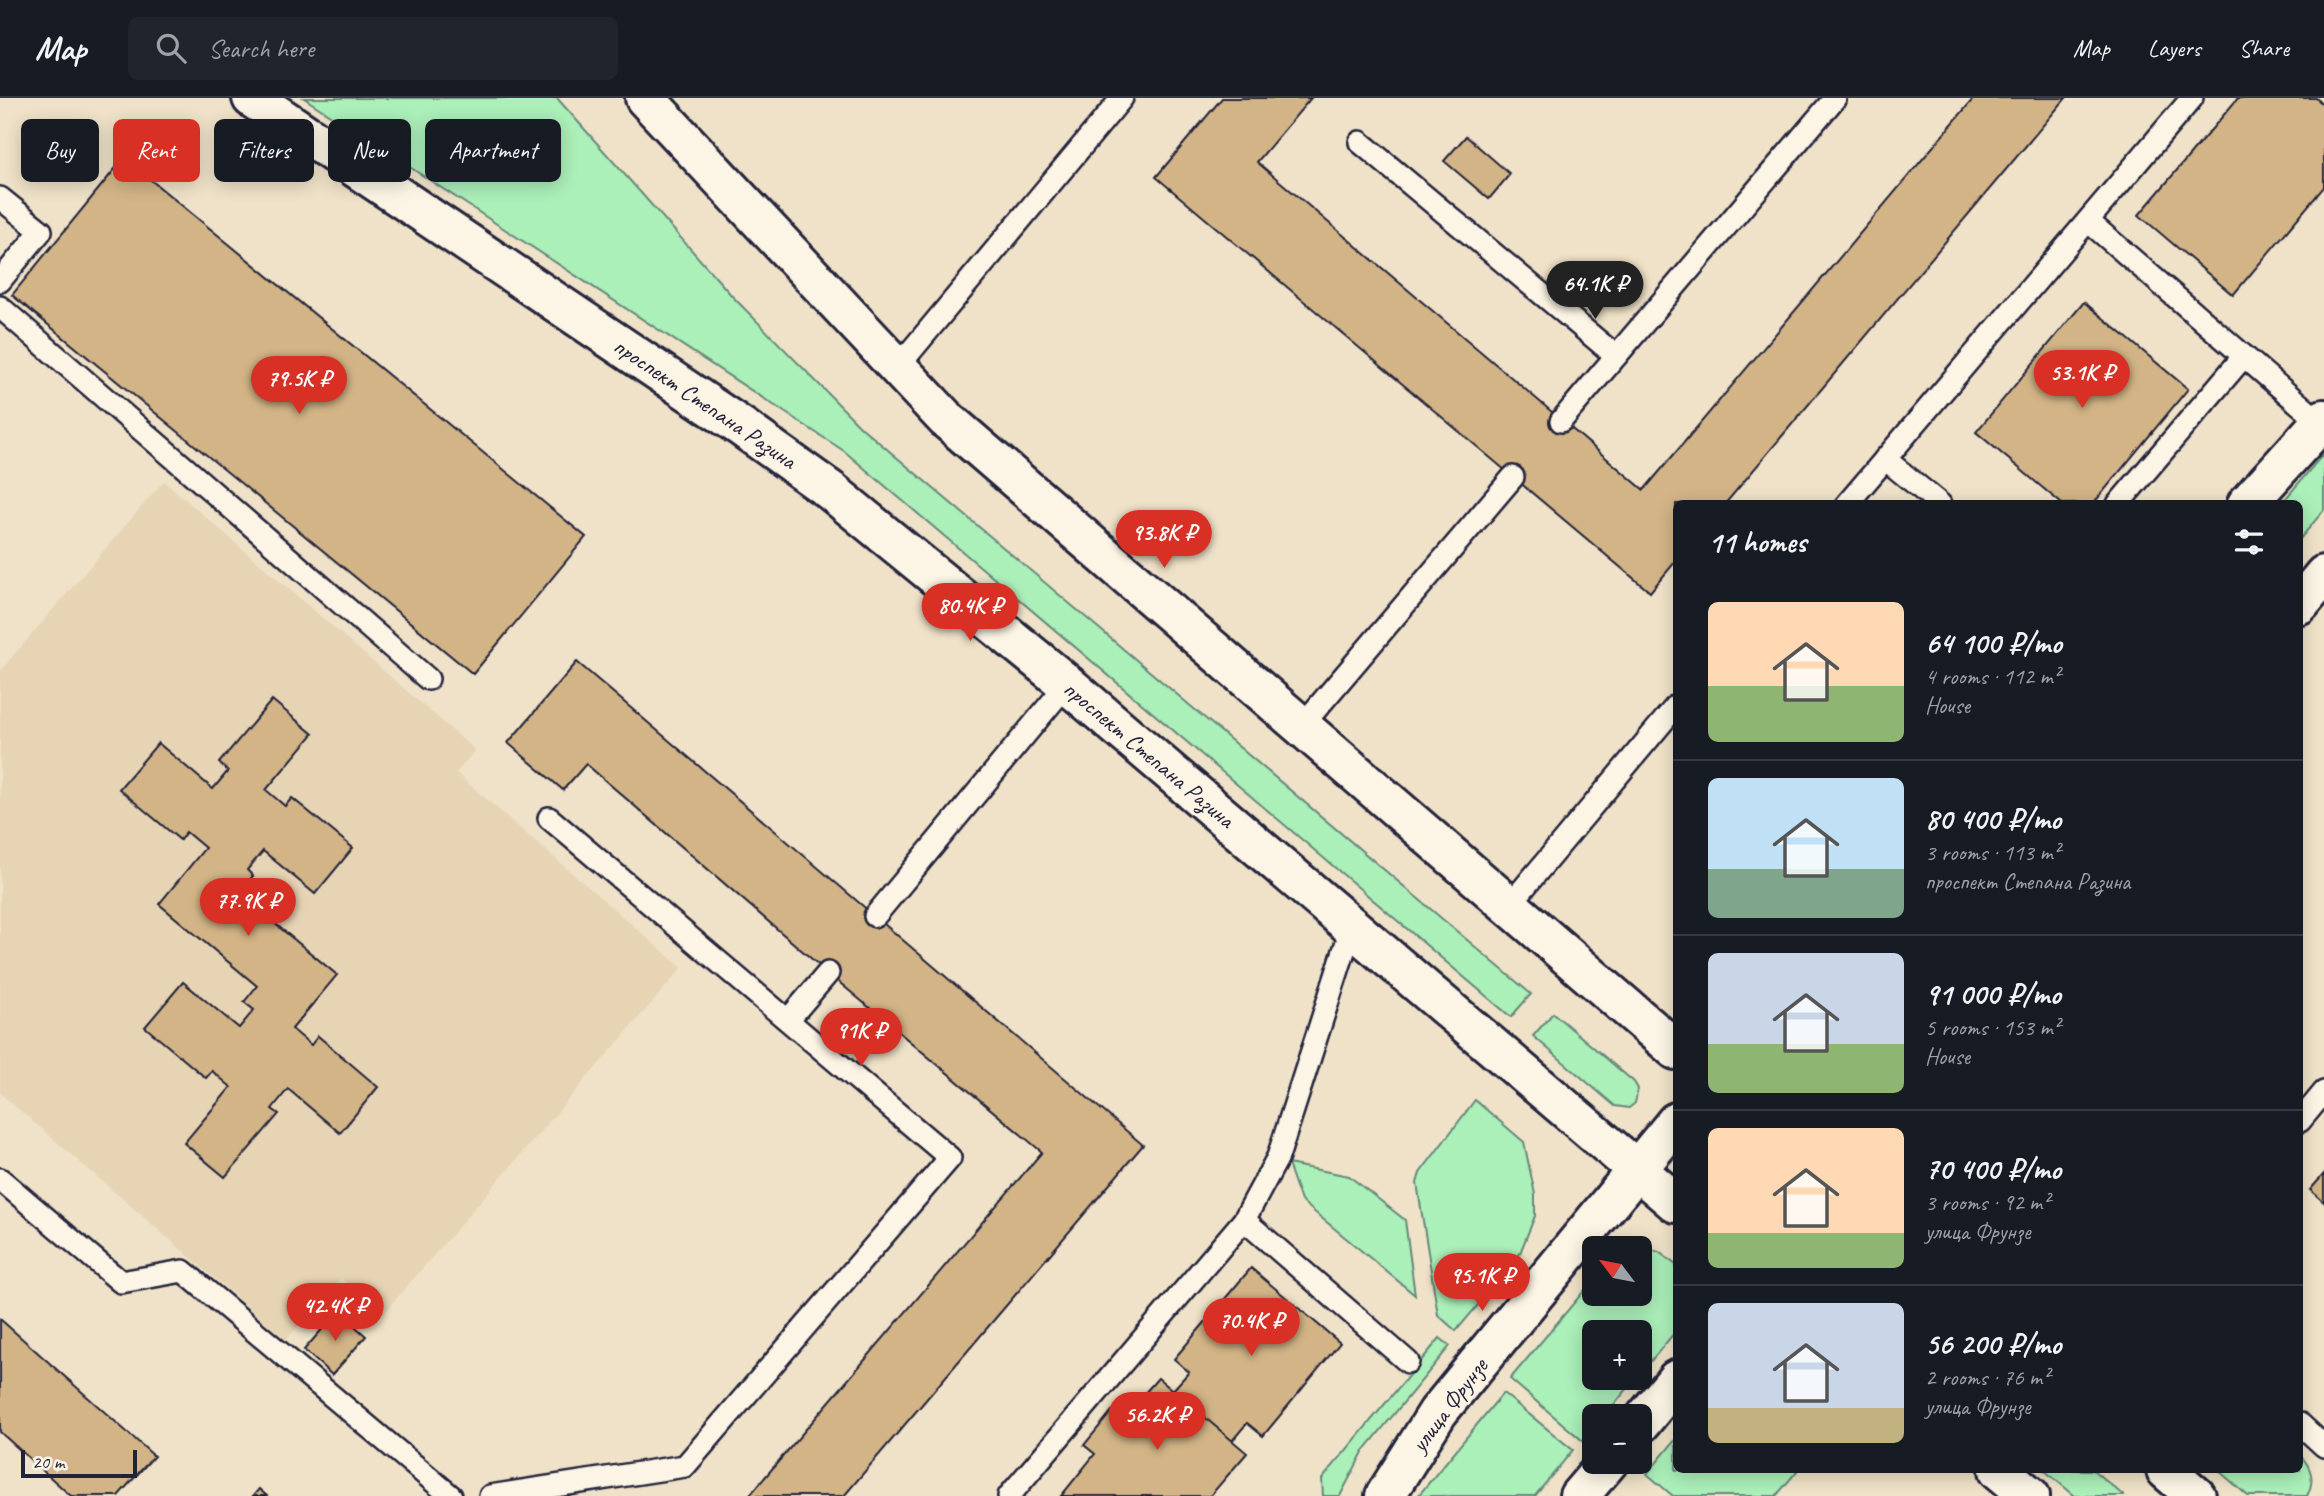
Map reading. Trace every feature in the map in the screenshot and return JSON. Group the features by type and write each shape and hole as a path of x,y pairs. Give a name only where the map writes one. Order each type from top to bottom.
{"main road":[{"name":"проспект Степана Разина","path":"252,98 809,475 1067,684 1673,1200"},
{"path":"645,98 896,369 946,419 1300,728 1673,1047"},
{"path":"2251,500 2322,421"},
{"path":"2303,600 2324,575"},
{"name":"улица Фрунзе","path":"1385,1496 1438,1412 1673,1126"},
{"path":"1652,1409 1673,1384"},
{"path":"2003,1473 2030,1496"},
{"path":"2169,1473 2196,1496"},
{"path":"1579,1496 1598,1474"}],"lane":[{"path":"896,369 1122,98"},
{"path":"1561,421 1835,98"},
{"path":"1850,500 2192,98"},
{"path":"1360,142 1616,356"},
{"path":"0,198 41,231 0,281"},
{"path":"2088,221 2322,421"},
{"path":"0,307 428,679"},
{"path":"2122,500 2244,356"},
{"path":"1885,459 1935,500"},
{"path":"1300,728 1513,477"},
{"path":"875,916 1067,684"},
{"path":"1508,907 1673,710"},
{"path":"490,1496 685,1466 950,1158 549,818"},
{"path":"1009,1496 1244,1220 1278,1157 1352,926"},
{"path":"788,1020 828,973"},
{"path":"2303,1117 2324,1092"},
{"path":"0,1179 121,1282 183,1271 451,1496"},
{"path":"1244,1220 1408,1362"},
{"path":"2303,1427 2324,1446"}],"shaded area":[{"path":"164,481 475,750 456,773 682,968 383,1314 341,1278 286,1340 0,1093 0,671"}],"green space":[{"path":"304,98 557,98 733,297 862,428 1531,994 1511,1017 844,451 432,182 561,182 561,119 425,119 425,177 411,168 411,119 336,119"},
{"path":"2324,453 2324,510 2303,535 2303,500 2284,500"},
{"path":"1553,1013 1634,1082 1638,1089 1635,1103 1629,1108 1615,1106 1533,1036"},
{"path":"1475,1100 1524,1142 1535,1194 1535,1216 1518,1258 1456,1331 1438,1315 1417,1183 1420,1173"},
{"path":"1288,1164 1349,1176 1405,1220 1415,1295 1301,1201"},
{"path":"1652,1250 1673,1263 1673,1335 1652,1360 1652,1320 1582,1320 1582,1390 1626,1390 1615,1404 1582,1404 1582,1440 1510,1379 1582,1293 1582,1306 1652,1306"},
{"path":"1440,1338 1450,1346 1363,1452 1340,1496 1323,1496 1322,1479"},
{"path":"1503,1393 1573,1450 1535,1496 1418,1496"},
{"path":"1673,1443 1673,1473 1795,1473 1776,1496 1673,1496 1647,1474 1652,1474 1652,1468"},
{"path":"2303,1459 2311,1474 2307,1496 2248,1496 2221,1473 2303,1473"},
{"path":"2048,1473 2097,1473 2124,1496 2075,1496"}],"building":[{"path":"1222,98 1311,98 1257,162 1644,490 1974,98 2066,98 1728,500 1673,500 1673,565 1650,592 1156,177"},
{"path":"2238,98 2316,98 2324,105 2324,187 2233,295 2139,215"},
{"path":"1466,136 1510,174 1489,199 1444,161"},
{"path":"113,171 113,182 153,182 586,537 473,674 12,295"},
{"path":"2084,302 2188,389 2096,500 2057,500 1976,432"},
{"path":"577,662 1143,1145 844,1496 749,1496 1042,1152 828,973 586,764 563,790 508,743"},
{"path":"272,700 313,734 266,790 285,806 292,798 353,848 315,894 263,851 247,870 253,876 238,893 337,975 292,1029 311,1045 318,1036 378,1087 340,1133 288,1089 272,1109 279,1114 225,1177 184,1143 231,1087 212,1071 206,1078 145,1027 183,982 239,1028 254,1010 244,1002 257,986 159,904 205,848 186,832 180,840 119,789 158,743 213,789 228,771 219,763"},
{"path":"2324,1174 2324,1202 2310,1190"},
{"path":"1251,1268 1340,1343 1263,1436 1247,1423 1232,1441 1172,1391 1189,1372 1174,1359"},
{"path":"338,1311 366,1336 332,1375 304,1350"},
{"path":"0,1319 154,1456 118,1496 71,1496 0,1432"},
{"path":"1158,1378 1247,1453 1210,1496 1061,1496 1095,1454 1084,1445 1112,1411 1122,1419"},
{"path":"259,1489 267,1496 253,1496"}]}
